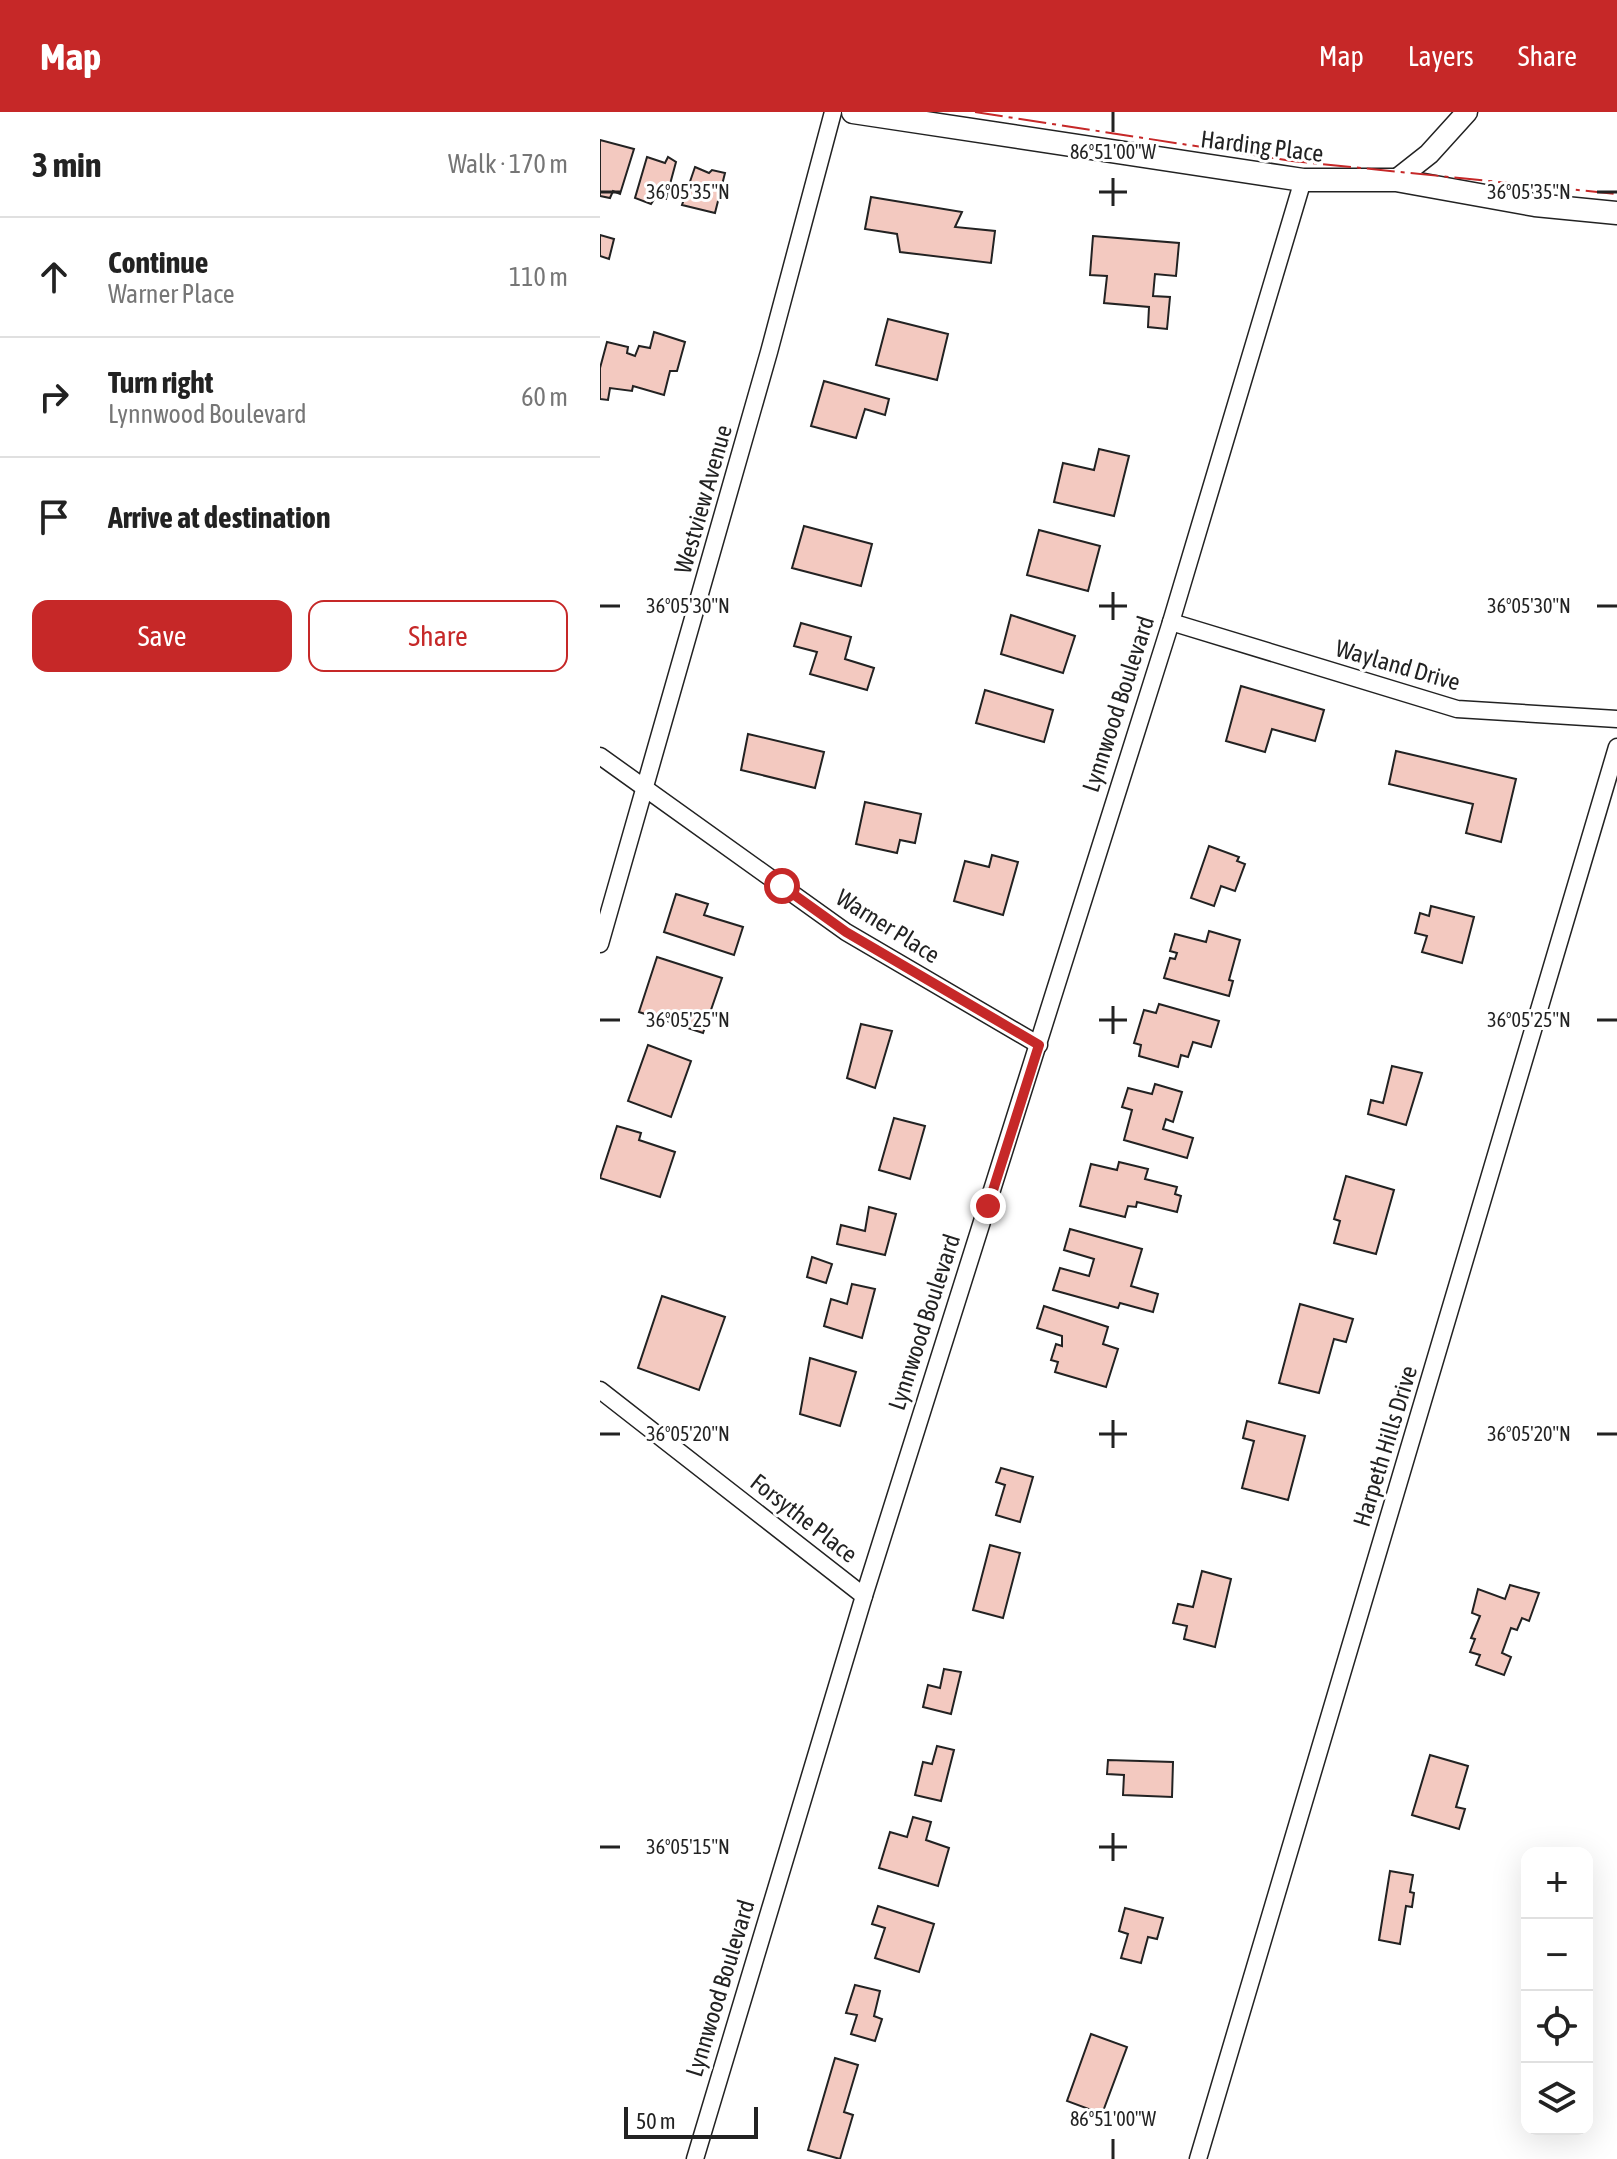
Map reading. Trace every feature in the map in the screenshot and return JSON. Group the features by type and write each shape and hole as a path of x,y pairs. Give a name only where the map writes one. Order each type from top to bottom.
{"main road":[{"name":"Harding Place","path":"853,112 958,120 1303,180 1396,180 1535,205 1617,213"}],"street":[{"name":"Westview Avenue","path":"600,944 769,352 833,112"},
{"path":"1396,180 1429,154 1467,112"},
{"name":"Lynnwood Boulevard","path":"695,2159 864,1596 1171,622 1303,180"},
{"name":"Wayland Drive","path":"1171,622 1457,709 1617,719"},
{"name":"Harpeth Hills Drive","path":"1198,2159 1617,747"},
{"name":"Warner Place","path":"600,756 846,932 1039,1045"},
{"name":"Forsythe Place","path":"600,1390 864,1596"}],"building":[{"path":"600,140 634,149 620,194 613,191 610,198 600,196"},
{"path":"647,157 665,163 668,157 676,162 666,199 655,198 651,204 635,198"},
{"path":"695,167 709,173 712,170 725,173 715,213 682,205"},
{"path":"871,197 962,212 955,227 995,231 991,263 900,252 897,234 865,229"},
{"path":"600,235 614,239 609,259 600,256"},
{"path":"1093,236 1179,243 1176,276 1155,274 1153,296 1170,297 1167,329 1148,327 1149,307 1104,303 1107,276 1090,275"},
{"path":"888,319 948,334 937,380 876,365"},
{"path":"654,332 685,342 677,371 670,371 664,395 633,386 632,391 610,388 608,400 600,399 600,368 607,342 628,347 627,353 635,356 639,346 650,348"},
{"path":"824,381 889,399 885,415 865,409 856,438 811,426"},
{"path":"1099,449 1129,456 1114,516 1054,502 1063,463 1094,470"},
{"path":"804,526 872,544 861,586 792,568"},
{"path":"1039,530 1100,546 1088,591 1027,575"},
{"path":"1011,615 1075,636 1063,673 1001,654"},
{"path":"801,623 851,637 845,659 874,668 867,690 810,674 817,652 794,646"},
{"path":"1241,686 1324,710 1315,741 1272,729 1265,752 1226,741"},
{"path":"985,690 1053,710 1044,742 976,723"},
{"path":"748,734 824,752 815,788 741,770"},
{"path":"1396,751 1516,779 1501,842 1466,833 1473,804 1389,784"},
{"path":"865,802 921,814 915,843 900,840 897,853 856,844"},
{"path":"1209,846 1239,857 1237,861 1245,864 1235,891 1221,886 1214,906 1191,898"},
{"path":"992,855 1018,862 1003,915 954,901 965,861 989,867"},
{"path":"676,894 708,904 704,915 743,927 734,955 664,932"},
{"path":"1431,906 1474,917 1462,963 1422,952 1427,936 1415,933 1420,913 1429,916"},
{"path":"1209,931 1240,940 1229,980 1233,981 1229,996 1164,978 1170,958 1175,959 1177,953 1170,951 1175,934 1206,942"},
{"path":"657,957 722,978 703,1033 639,1012"},
{"path":"1159,1004 1219,1021 1211,1047 1193,1042 1188,1057 1181,1055 1178,1067 1139,1056 1141,1045 1134,1043 1144,1010 1156,1013"},
{"path":"861,1024 892,1031 875,1088 847,1078"},
{"path":"648,1045 691,1061 671,1117 628,1101"},
{"path":"1392,1066 1422,1073 1406,1125 1368,1114 1371,1100 1383,1103"},
{"path":"1155,1084 1182,1092 1173,1122 1166,1119 1163,1129 1193,1138 1187,1158 1124,1140 1132,1110 1122,1107 1128,1088 1152,1094"},
{"path":"894,1118 925,1126 910,1179 879,1170"},
{"path":"617,1126 641,1133 639,1140 675,1152 660,1197 600,1178"},
{"path":"1119,1162 1148,1169 1145,1179 1177,1187 1175,1194 1181,1196 1177,1212 1137,1202 1136,1207 1128,1206 1125,1217 1080,1206 1091,1164 1117,1170"},
{"path":"1346,1176 1394,1190 1376,1254 1334,1243 1340,1221 1334,1219"},
{"path":"869,1207 896,1214 885,1255 837,1244 841,1225 865,1231"},
{"path":"1070,1229 1142,1249 1131,1286 1158,1294 1153,1312 1120,1303 1118,1308 1053,1290 1060,1268 1089,1276 1094,1259 1064,1250"},
{"path":"812,1257 832,1264 826,1283 807,1277"},
{"path":"852,1284 875,1289 862,1338 824,1326 831,1299 847,1304"},
{"path":"662,1296 725,1317 699,1390 638,1368"},
{"path":"1300,1304 1353,1319 1346,1342 1334,1339 1319,1393 1279,1383"},
{"path":"1044,1306 1108,1327 1103,1344 1118,1349 1106,1387 1055,1372 1058,1362 1051,1360 1056,1344 1062,1346 1062,1336 1037,1328"},
{"path":"810,1358 856,1372 840,1426 800,1414"},
{"path":"1247,1421 1305,1436 1288,1500 1242,1488 1254,1441 1243,1438"},
{"path":"1001,1468 1033,1477 1020,1522 996,1515 1005,1485 996,1482"},
{"path":"990,1545 1020,1553 1003,1618 973,1610"},
{"path":"1202,1571 1231,1579 1215,1647 1184,1639 1187,1626 1173,1623 1178,1604 1193,1607"},
{"path":"1510,1585 1539,1593 1529,1621 1522,1618 1517,1630 1511,1628 1502,1653 1511,1657 1504,1675 1476,1665 1480,1655 1470,1652 1475,1639 1471,1638 1480,1616 1472,1613 1478,1589 1505,1599"},
{"path":"944,1669 961,1672 951,1714 923,1707 928,1685 940,1688"},
{"path":"937,1746 954,1750 941,1801 915,1795 923,1762 932,1764"},
{"path":"1430,1755 1468,1766 1456,1807 1465,1809 1459,1829 1412,1815"},
{"path":"1108,1760 1173,1762 1172,1797 1123,1795 1124,1775 1107,1774"},
{"path":"913,1817 931,1822 926,1840 949,1848 938,1886 879,1868 890,1832 907,1837"},
{"path":"1390,1871 1413,1875 1410,1892 1414,1893 1412,1907 1406,1906 1400,1944 1379,1940"},
{"path":"878,1906 934,1924 919,1972 875,1958 885,1928 872,1924"},
{"path":"1125,1908 1163,1918 1157,1939 1148,1937 1141,1963 1121,1958 1128,1934 1119,1931"},
{"path":"855,1985 880,1991 874,2016 882,2019 875,2041 851,2034 857,2015 846,2013"},
{"path":"1091,2034 1127,2047 1102,2114 1067,2101"},
{"path":"835,2058 858,2065 844,2112 853,2115 840,2159 808,2150"}],"power":[{"path":"975,112 1292,161 1617,194"}],"route":[{"path":"782,886 846,932 1039,1045 988,1206"}]}
